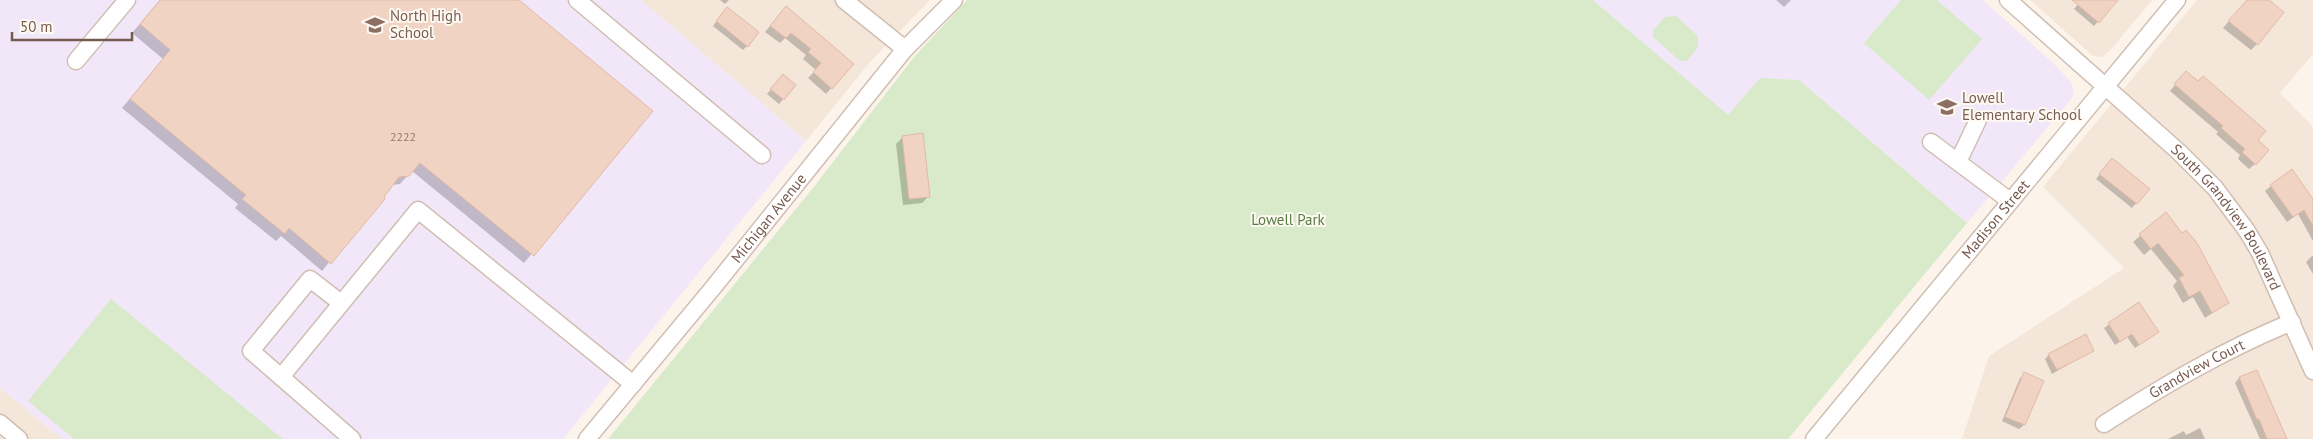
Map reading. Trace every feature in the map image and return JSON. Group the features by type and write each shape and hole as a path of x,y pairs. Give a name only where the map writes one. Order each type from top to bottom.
{"street":[{"path":"76,61 127,0"},
{"path":"577,0 762,155"},
{"path":"844,0 905,50"},
{"name":"Michigan Avenue","path":"587,439 905,50 954,0"},
{"name":"South Grandview Boulevard","path":"2008,0 2180,152 2215,188 2247,231 2260,253 2313,371"},
{"name":"Madison Street","path":"1814,439 2177,0"},
{"path":"1958,162 1978,120"},
{"path":"1931,142 2010,201"},
{"path":"281,376 418,210 633,384"},
{"path":"341,303 310,279 251,351 352,439"},
{"name":"Grandview Court","path":"2104,424 2174,379 2222,353 2292,322"},
{"path":"0,423 19,439"}],"shaded area":[{"path":"0,0 641,0 806,141 563,439 62,439 0,388"},
{"path":"641,0 930,0 870,62 806,141"},
{"name":"Lowell Elementary School","path":"1593,0 1983,0 2053,63 2071,82 2074,90 2072,98 1967,223 1799,80 1760,78 1728,116"},
{"path":"2030,0 2152,0 2109,52 2102,57 2093,56"},
{"path":"2197,0 2313,0 2313,54 2280,93 2313,127 2313,439 1962,439 1989,356 2124,268 2043,187"},
{"path":"0,388 62,439 0,439"}],"green space":[{"name":"Lowell Park","path":"967,0 1593,0 1728,115 1760,78 1799,80 1967,223 1788,439 608,439 813,188 914,57"},
{"path":"1901,0 1937,0 1982,39 1929,100 1864,43"},
{"path":"1676,16 1698,36 1698,47 1687,61 1680,61 1653,37 1653,30 1665,17"},
{"path":"111,299 283,439 74,439 28,401"}],"building":[{"path":"160,0 519,0 653,111 534,256 420,163 409,176 399,177 384,197 385,199 331,264 289,228 285,234 242,199 246,195 130,99 170,50 140,24"},
{"path":"2072,0 2118,0 2099,23"},
{"path":"2247,0 2269,0 2284,12 2258,45 2228,21"},
{"path":"786,6 854,64 832,89 813,72 821,63 808,52 811,49 791,33 786,38 770,26"},
{"path":"727,7 759,32 748,47 716,21"},
{"path":"2186,71 2198,81 2203,76 2266,131 2258,140 2269,150 2256,165 2242,152 2245,149 2221,128 2223,126 2174,84"},
{"path":"783,74 796,85 784,100 770,89"},
{"path":"923,133 930,197 909,199 902,136"},
{"path":"2112,158 2150,189 2137,204 2099,174"},
{"path":"2292,169 2313,199 2313,226 2304,210 2293,217 2270,185"},
{"path":"2166,212 2182,233 2186,230 2197,243 2229,303 2212,313 2200,291 2189,297 2179,278 2184,275 2158,243 2151,249 2139,234"},
{"path":"2139,302 2159,332 2139,345 2132,334 2120,342 2108,323"},
{"path":"2086,334 2094,351 2057,370 2048,354"},
{"path":"2257,370 2287,439 2267,439 2259,419 2257,420 2239,377"},
{"path":"2024,372 2044,381 2025,425 2005,417"}],"place":[{"name":"North High School","path":"375,25"},
{"name":"Lowell Elementary School","path":"1947,107"}]}
